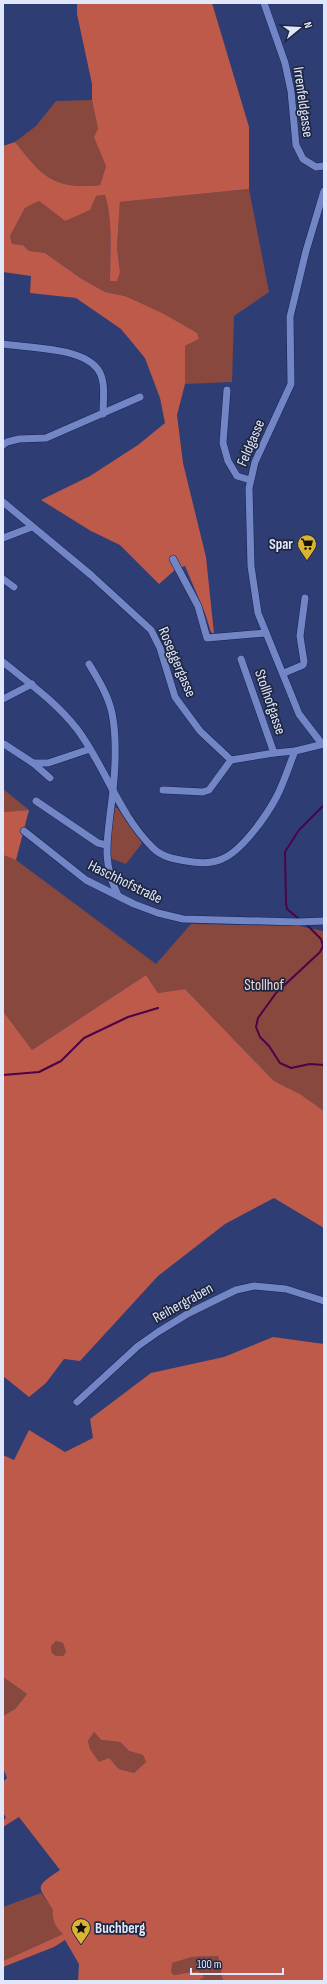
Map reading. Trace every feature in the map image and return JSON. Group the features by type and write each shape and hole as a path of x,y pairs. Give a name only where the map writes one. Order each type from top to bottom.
{"street":[{"name":"Irrenfeldgasse","path":"264,3 283,57 291,91 296,145 302,159 316,167 324,166"},
{"name":"Feldgasse","path":"323,744 300,714 258,612 251,566 249,488 255,462 291,384 290,317 306,251 324,191"},
{"path":"3,344 72,353 87,359 99,371 104,390 103,414"},
{"path":"227,390 224,443 228,461 237,476 250,480"},
{"path":"3,445 7,442 19,439 46,438 140,397"},
{"name":"Roseggergasse","path":"3,502 91,575 151,630 160,648 175,697 200,731 231,760"},
{"path":"3,538 32,527"},
{"path":"173,559 198,606 207,638 266,633"},
{"path":"3,579 14,587"},
{"path":"284,673 304,665 300,636 305,598"},
{"name":"Stollhofgasse","path":"241,659 274,753"},
{"path":"3,662 52,700 76,728 90,748 112,791 149,844 160,854 169,858 191,862 217,860 226,857 238,847 269,808 277,795 295,751"},
{"path":"89,664 112,711 115,737 112,791 106,845 109,872 118,896"},
{"path":"3,699 32,684"},
{"path":"4,744 34,763 50,778"},
{"path":"163,790 203,792 209,790 231,760 295,751 323,744"},
{"path":"34,763 48,763 90,748"},
{"path":"36,801 98,843 106,845"},
{"name":"Haschhofstraße","path":"24,831 82,876 118,896 158,913 183,919 298,922 324,921"},
{"name":"Reihergraben","path":"77,1402 138,1346 190,1313 236,1290 254,1286 286,1289 324,1301"}],"green space":[{"path":"92,100 106,166 100,185 84,186 60,183 41,172 15,142 36,126 56,101"},
{"path":"249,189 269,292 234,316 232,382 185,384 185,346 199,339 125,296 105,292 82,279 45,253 29,251 23,245 12,244 10,236 25,208 39,201 65,221 96,196 105,195 108,205 110,226 110,281 120,272 117,248 120,202"},
{"path":"3,789 29,810 3,812"},
{"path":"115,808 117,808 142,843 126,864 110,858 109,847"},
{"name":"Stollhof","path":"3,855 16,860 156,964 191,924 299,926 323,931 324,1111 300,1094 274,1081 185,989 158,993 146,975 32,1050 3,1011"},
{"path":"56,1641 63,1643 66,1652 63,1656 56,1656 52,1653 51,1645"},
{"path":"3,1677 27,1694 15,1709 3,1716"},
{"path":"94,1732 101,1740 120,1742 129,1751 143,1755 146,1762 134,1773 119,1769 114,1763 99,1763 90,1749 88,1741"},
{"path":"41,1893 54,1910 53,1917 55,1924 63,1934 3,1961 3,1907"},
{"path":"218,1956 223,1981 197,1981 198,1971 174,1975 171,1972 171,1963 192,1957"}],"shaded area":[{"path":"77,3 212,3 249,127 249,189 120,202 117,248 120,272 117,281 110,281 110,226 108,205 105,195 96,196 90,210 65,221 39,201 25,208 10,236 12,244 23,245 29,251 45,253 82,279 105,292 125,296 164,314 197,333 199,339 185,346 185,384 177,415 183,463 206,557 214,634 211,632 205,613 185,566 176,569 159,584 120,545 91,531 41,500 90,476 138,445 165,423 160,398 145,358 121,329 76,298 30,293 31,276 3,272 3,146 15,142 41,172 60,183 84,186 100,185 106,166 94,137 98,129 92,100 92,84 77,14"},
{"path":"29,810 16,860 3,855 3,812"},
{"path":"146,975 158,993 185,989 274,1081 300,1094 324,1111 324,1228 274,1198 225,1224 158,1276 80,1361 64,1359 46,1383 29,1397 3,1376 3,1011 32,1050"},
{"path":"273,1337 324,1344 324,1981 223,1981 218,1956 192,1957 172,1963 171,1972 174,1975 198,1971 204,1977 197,1981 78,1981 79,1964 65,1940 54,1947 3,1967 3,1961 63,1934 55,1924 53,1910 44,1896 41,1887 45,1880 60,1870 19,1817 3,1827 3,1820 6,1818 3,1812 3,1782 7,1778 3,1768 3,1716 15,1709 27,1694 3,1677 3,1455 14,1460 29,1430 65,1452 93,1438 90,1419 151,1373 224,1357","holes":["56,1641 63,1643 66,1652 63,1656 56,1656 52,1653 51,1646","94,1732 101,1740 120,1742 129,1751 143,1755 146,1762 134,1773 119,1769 109,1758 99,1762 90,1749 88,1741"]}],"waterway":[{"path":"299,919 287,909 285,852 299,830 324,805"},
{"path":"306,924 321,939 323,946 320,952 276,993 258,1018 256,1027 260,1037 269,1046 280,1063 291,1068 310,1064 324,1065"},
{"path":"3,1075 39,1072 61,1061 84,1038 128,1017 158,1008"}],"place":[{"name":"Spar","path":"307,561"},
{"name":"Buchberg","path":"81,1945"}]}
